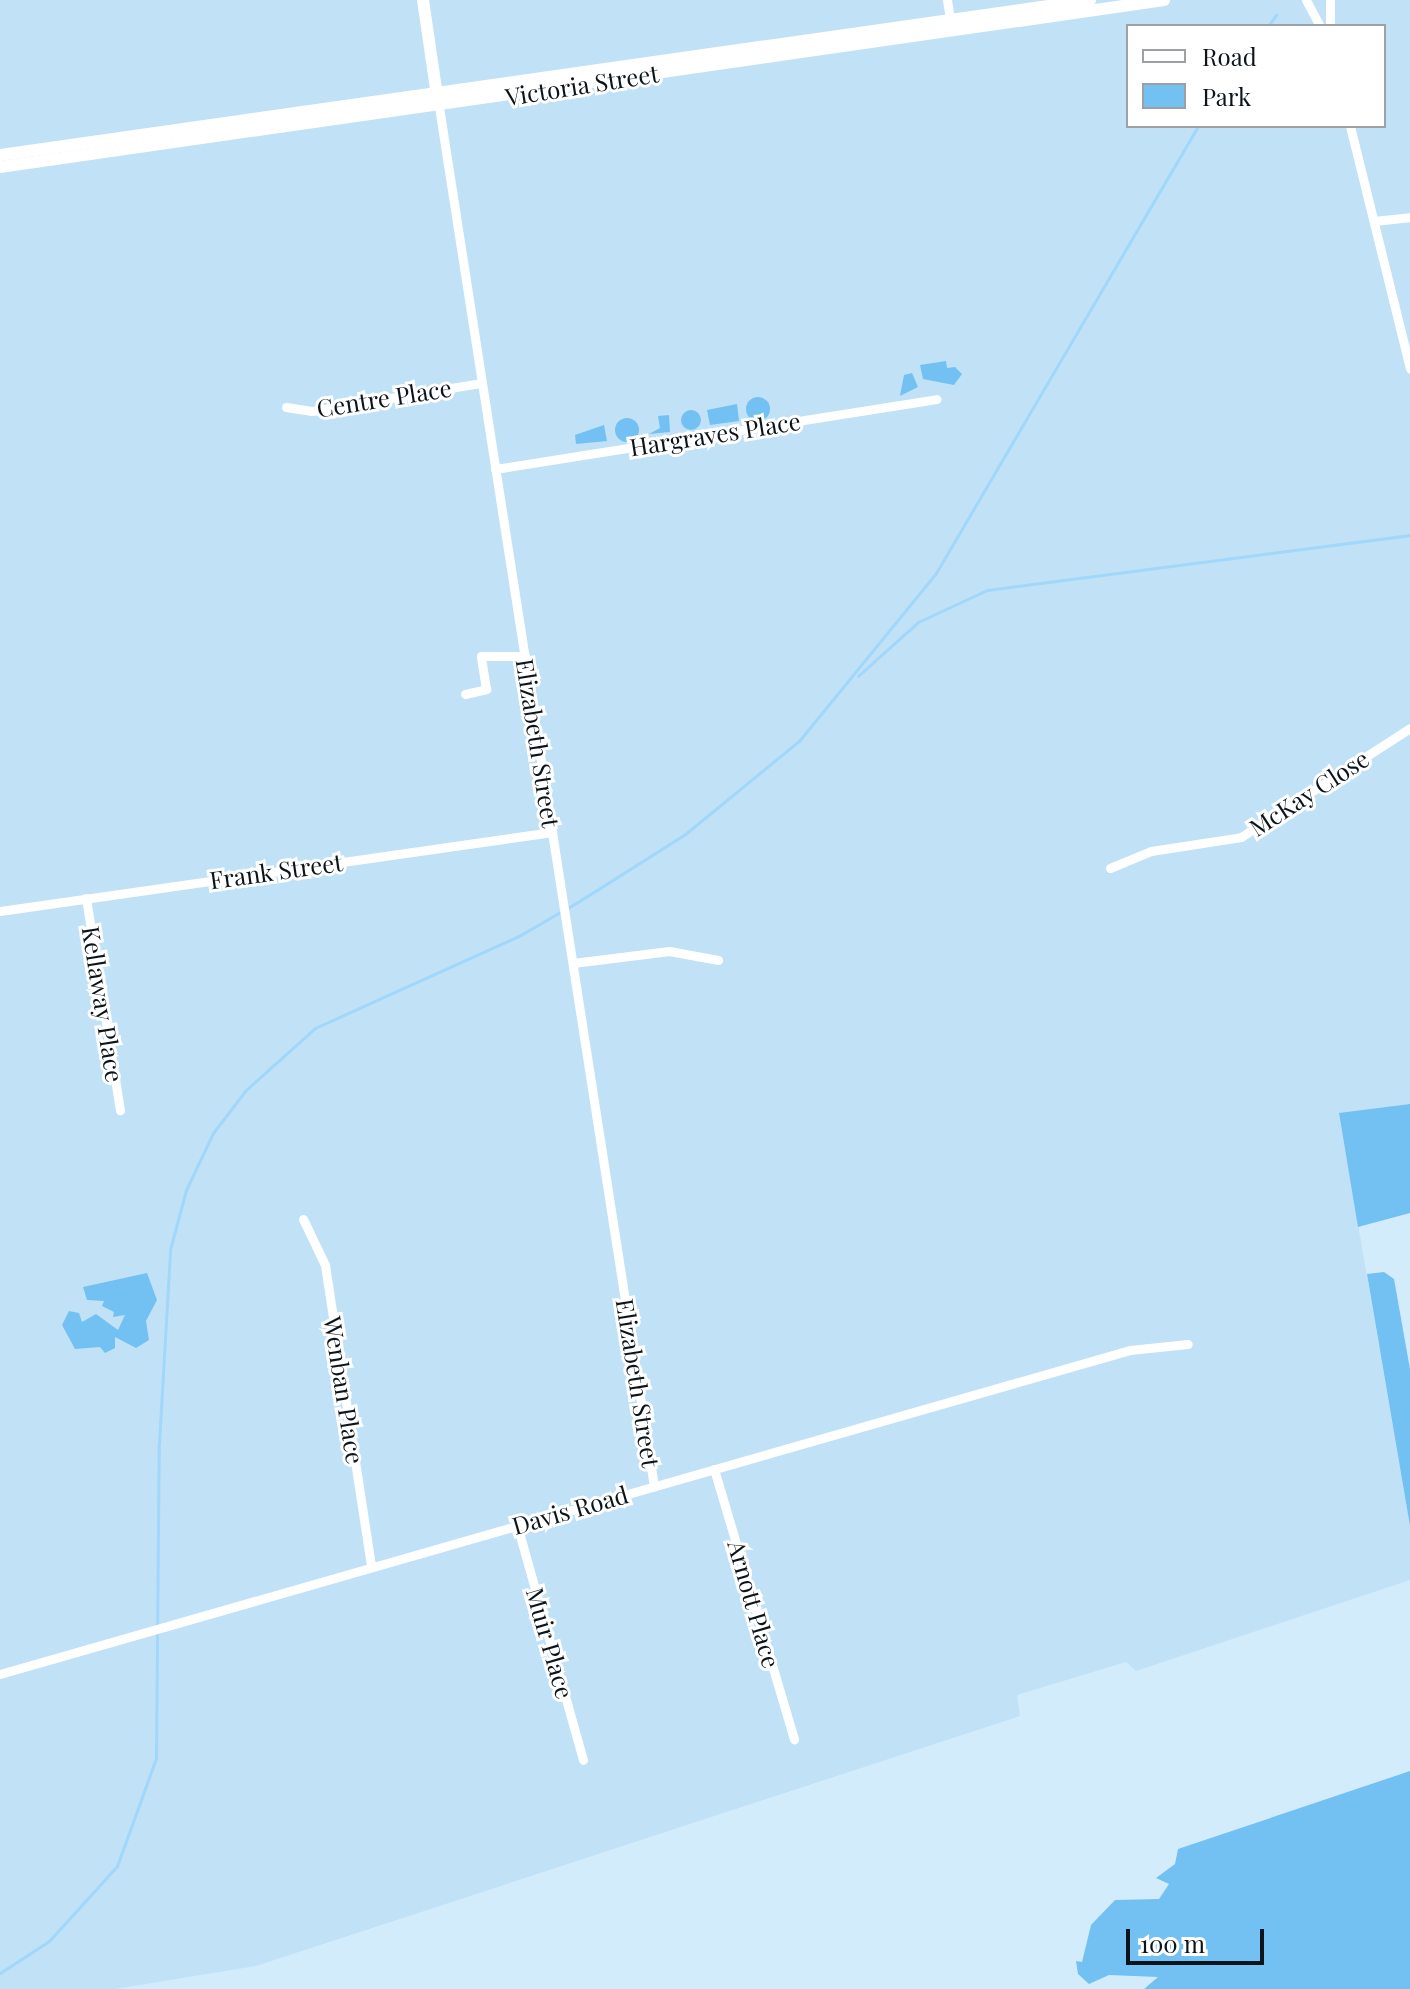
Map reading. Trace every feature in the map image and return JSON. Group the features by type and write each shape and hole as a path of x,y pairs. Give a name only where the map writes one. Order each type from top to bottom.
{"main road":[{"name":"Elizabeth Street","path":"423,0 439,107"},
{"name":"Victoria Street","path":"0,167 439,107 1090,0"},
{"name":"Victoria Street","path":"0,155 436,90 1164,0"}],"street":[{"path":"947,0 951,25"},
{"path":"1306,0 1319,24"},
{"path":"1330,0 1330,24"},
{"name":"Elizabeth Street","path":"439,107 654,1486"},
{"path":"1351,128 1410,369"},
{"path":"1374,221 1410,217"},
{"name":"Centre Place","path":"286,407 312,411 482,383"},
{"name":"Hargraves Place","path":"495,469 936,399"},
{"path":"465,694 486,689 481,656 525,656"},
{"name":"McKay Close","path":"1110,868 1151,851 1241,837 1410,728"},
{"name":"Frank Street","path":"0,911 552,832"},
{"name":"Kellaway Place","path":"86,898 120,1110"},
{"path":"573,963 685,951 718,960"},
{"name":"Wenban Place","path":"303,1219 325,1265 371,1566"},
{"name":"Davis Road","path":"0,1674 1130,1350 1188,1344"},
{"name":"Arnott Place","path":"714,1469 794,1739"},
{"name":"Muir Place","path":"517,1525 583,1760"}],"shaded area":[{"path":"0,0 1410,0 1410,1104 1339,1114 1410,1526 1410,1580 1136,1671 1126,1662 1017,1695 1020,1716 256,1966 115,1989 0,1989"}],"green space":[{"path":"946,361 947,368 955,367 962,374 954,385 923,379 920,365"},
{"path":"912,373 918,387 900,396 904,375"},
{"path":"758,397 769,404 770,409 763,420 758,421 747,414 746,409 753,398"},
{"path":"737,404 739,421 710,425 707,410"},
{"path":"687,410 695,410 701,420 695,430 687,430 681,424 681,416"},
{"path":"669,415 670,432 649,434 660,428 658,416"},
{"path":"627,418 635,422 639,430 635,438 627,442 619,438 615,430 619,422"},
{"path":"604,425 607,441 576,444 575,435"},
{"path":"1410,1104 1410,1213 1358,1227 1339,1113"},
{"path":"1384,1272 1394,1279 1410,1369 1410,1526 1367,1274"},
{"path":"147,1273 157,1300 146,1321 149,1340 136,1348 115,1337 115,1348 105,1353 100,1347 75,1349 62,1325 69,1311 79,1313 82,1322 96,1314 118,1330 125,1315 113,1317 114,1312 102,1306 104,1301 87,1300 83,1287"},
{"path":"1410,1771 1410,1989 1144,1989 1158,1977 1109,1975 1089,1984 1078,1974 1076,1961 1082,1962 1091,1925 1115,1900 1159,1899 1169,1884 1156,1878 1175,1864 1178,1849"}],"waterway":[{"path":"1269,24 1276,15"},
{"path":"0,1973 49,1941 117,1866 156,1758 159,1443 170,1250 186,1190 213,1133 246,1090 315,1028 517,937 581,900 684,835 799,741 936,573 1197,128"},
{"path":"858,676 918,622 987,590 1410,535"}]}
